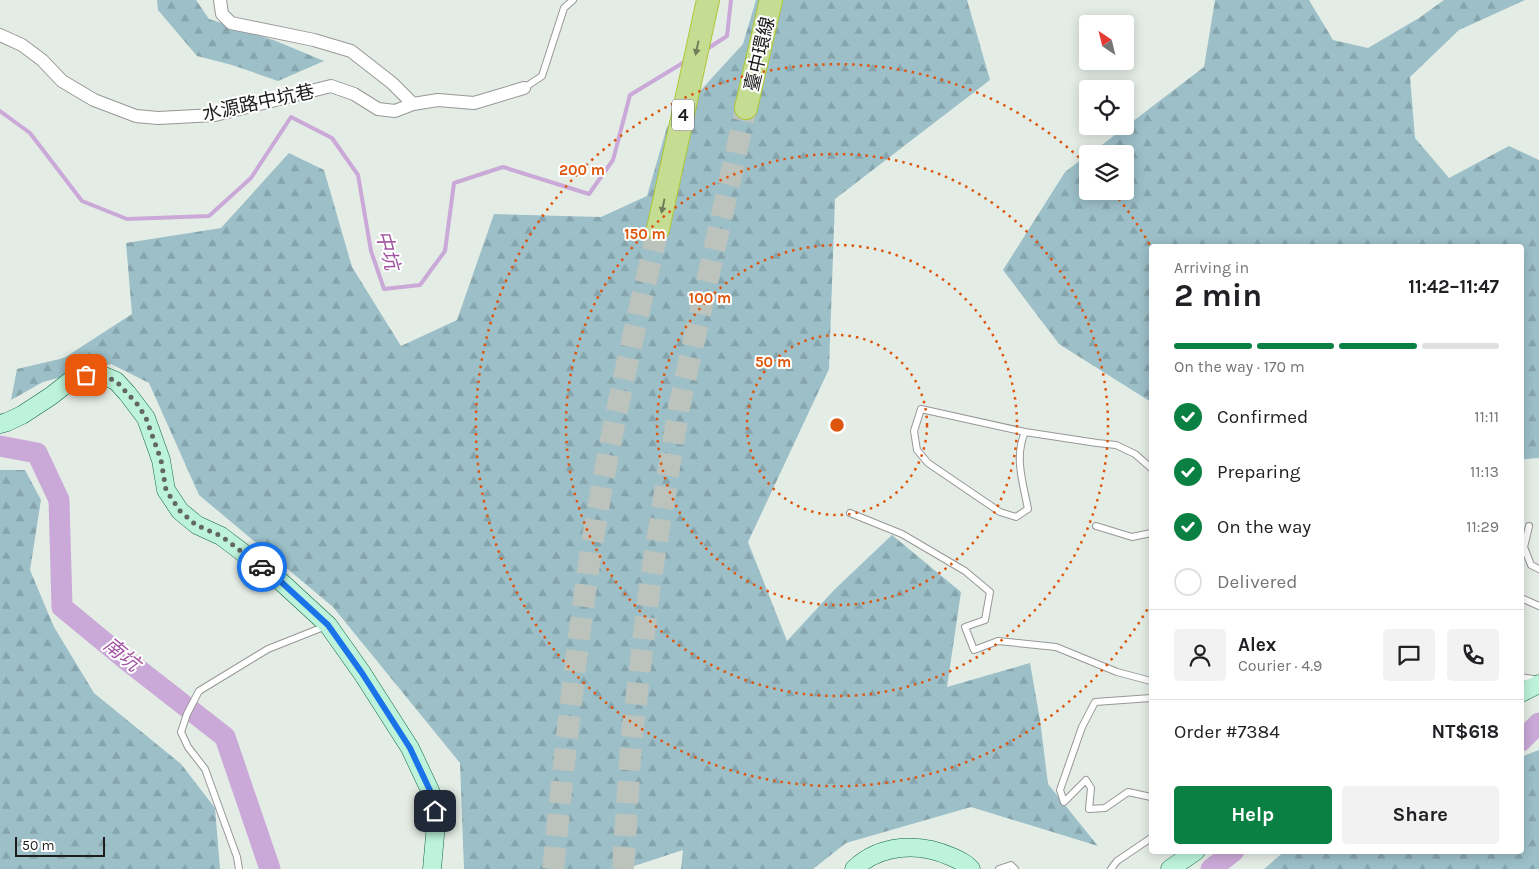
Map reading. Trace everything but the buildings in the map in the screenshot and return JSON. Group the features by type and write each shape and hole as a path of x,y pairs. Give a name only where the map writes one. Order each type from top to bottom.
{"highway":[{"name":"4","path":"658,229 708,0"},
{"name":"臺中環線","path":"746,108 771,0"}],"street":[{"path":"220,0 222,14 231,23 314,40 351,51 392,83 413,104"},
{"name":"水源路中坑巷","path":"0,35 22,45 42,60 62,81 94,100 136,116 158,118 215,115 330,86 354,94 378,109 395,111 413,104 438,100 474,103 524,88"},
{"path":"0,424 22,415 74,378 97,373 116,381 138,405 146,418 161,460 166,490 180,511 196,525 221,536 278,579 328,625 362,673 410,748 434,799 436,824 432,869"},
{"path":"1524,691 1539,682"},
{"path":"854,869 864,859 898,847 917,848 944,854 968,865 972,869"},
{"path":"1170,869 1192,854"}],"lane":[{"name":"水源路中坑巷","path":"524,88 542,76 564,8 573,0"},
{"path":"1025,432 1019,445 1028,509 1016,517 1000,512 928,464 917,450 914,431 921,409 1025,432 1097,444 1116,444 1135,454 1149,466"},
{"path":"850,512 902,534 965,571 990,592 985,620 965,627 974,650 998,641 1056,647 1117,672 1149,680"},
{"path":"1096,526 1132,537 1149,533"},
{"path":"1529,526 1524,547 1532,565 1539,569"},
{"path":"1524,599 1539,606"},
{"path":"239,869 237,857 205,769 188,747 180,732 199,691 268,649 328,625"},
{"path":"1524,678 1539,682"},
{"path":"1149,698 1095,702 1082,727 1060,790 1064,802 1086,780 1091,788 1089,809 1105,808 1128,792 1149,797"},
{"path":"1111,869 1117,861 1149,839"},
{"path":"999,869 1012,865 1015,869"}],"green space":[{"path":"157,0 196,0 209,19 276,41 324,61 278,81 232,65 197,56 158,10"},
{"path":"756,0 967,0 990,80 835,199 829,369 748,542 787,641 835,589 892,535 961,592 947,687 1030,663 1040,720 1048,784 1098,846 971,807 846,843 813,869 681,869 683,850 625,869 464,869 460,763 333,607 199,495 149,383 111,364 43,382 11,400 17,369 64,358 132,314 126,243 221,228 289,153 324,170 352,267 401,346 457,320 494,214 601,217 647,196 667,127 743,44"},
{"path":"1215,0 1309,0 1333,40 1368,48 1419,18 1444,0 1525,0 1459,30 1410,77 1415,138 1449,178 1509,146 1539,160 1539,458 1524,460 1524,244 1149,244 1149,401 1059,344 1003,270 1065,172 1079,161 1079,200 1134,200 1134,145 1102,145 1115,135 1134,135 1134,120 1204,67"},
{"path":"0,470 25,470 41,500 30,570 54,627 94,693 181,764 215,808 220,869 0,869"},
{"path":"1539,750 1539,869 1264,869 1282,854 1524,854 1524,756"}],"waterway":[{"name":"中坑","path":"707,49 727,36 731,0"},
{"name":"中坑","path":"0,111 30,133 82,201 127,219 209,216 251,178 291,117 332,138 358,175 371,251 384,289 420,285 445,251 454,183 503,167 589,194 613,160 630,95 686,61"},
{"name":"南坑","path":"0,446 37,453 59,500 62,607 225,737 270,869"},
{"name":"南坑","path":"1524,738 1539,723"},
{"name":"南坑","path":"1211,869 1230,854"}],"tunnel":[{"path":"623,869 631,744 650,584 679,407 746,108"},
{"path":"553,869 575,670 591,551 613,429 658,229"}],"way so far":[{"path":"86,375 97,373 116,381 138,405 146,418 161,460 166,490 180,511 196,525 221,536 262,567"}],"route":[{"path":"262,567 278,579 328,625 362,673 410,748 434,799 435,811"}]}
